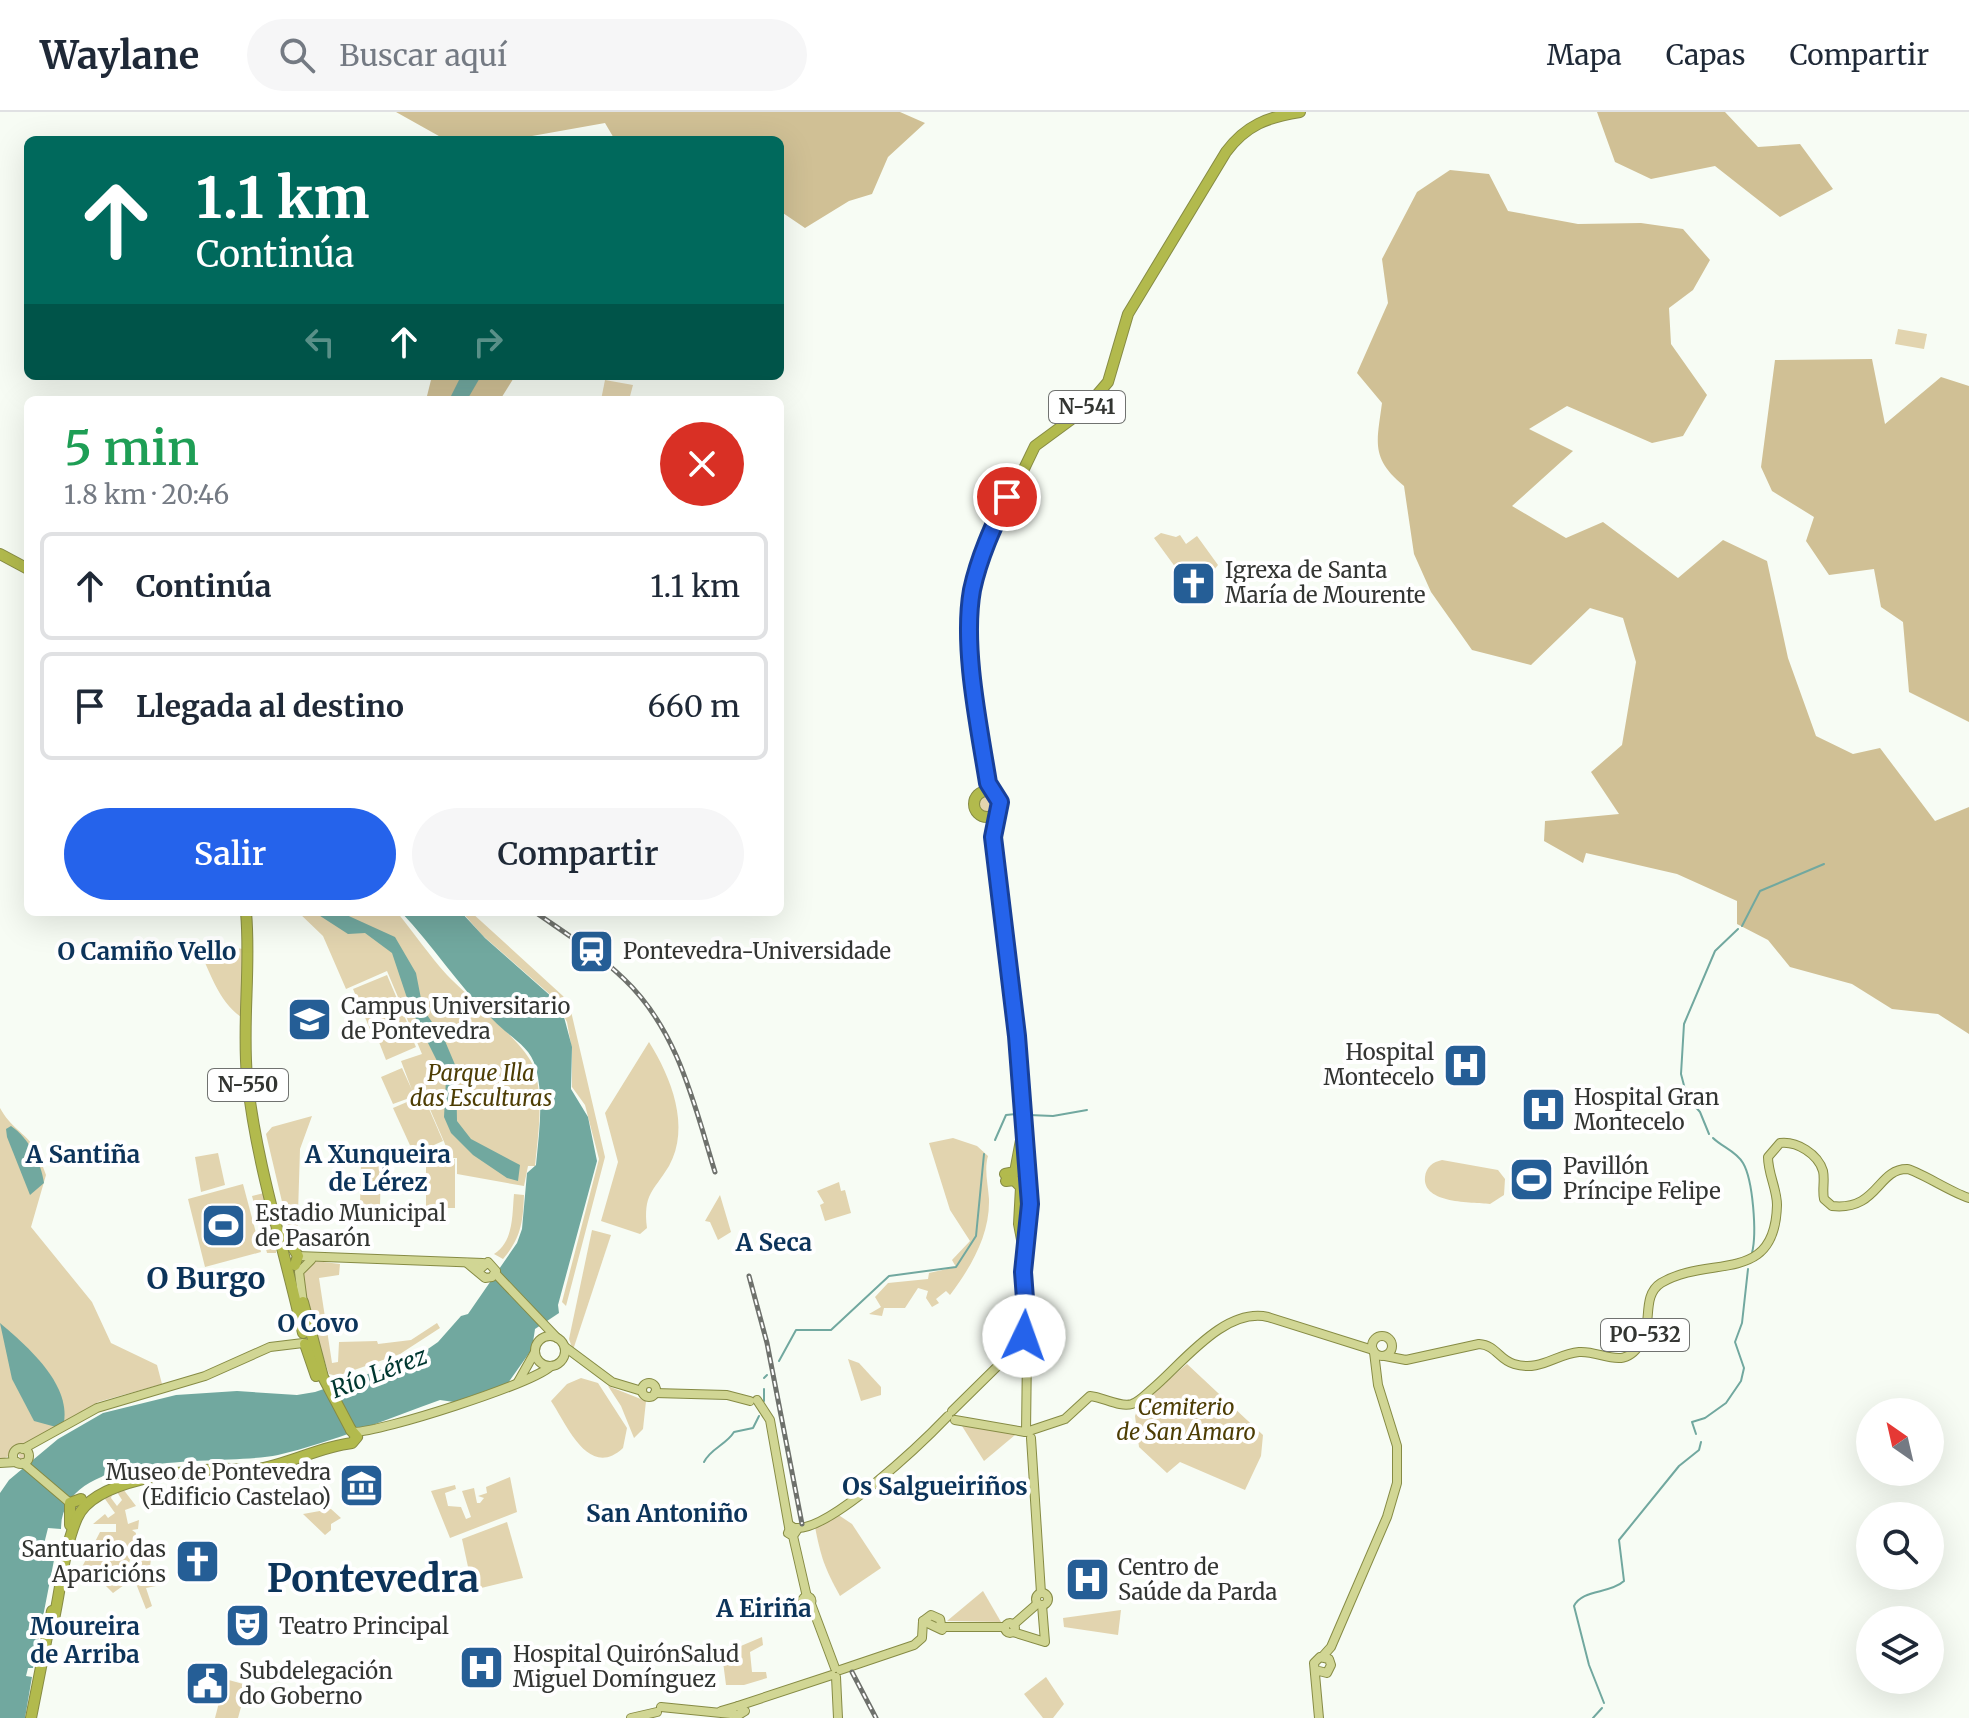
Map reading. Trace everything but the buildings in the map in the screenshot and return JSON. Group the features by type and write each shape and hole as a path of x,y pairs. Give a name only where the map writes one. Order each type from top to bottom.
{"highway":[{"name":"N-541","path":"990,815 974,806 986,792 970,626 972,592 984,548 1020,470 1035,446 1092,403 1108,382 1128,314 1239,135 1272,117 1300,112"},
{"path":"0,556 24,568"},
{"name":"N-541","path":"986,792 1000,802 990,815 1030,1204 1025,1248 1023,1347"},
{"name":"N-550","path":"249,916 256,1102 303,1303 306,1338 349,1435"},
{"path":"1023,1119 1015,1172 1006,1178 1014,1180 1021,1187 1019,1224 1025,1248"},
{"name":"N-550","path":"292,1259 306,1338 317,1378 326,1388"},
{"path":"31,1718 77,1506 123,1481 272,1460 349,1435"},
{"path":"123,1481 219,1469 251,1470 349,1435"},
{"path":"37,1718 51,1623"}],"main road":[{"name":"PO-532","path":"1381,1353 1396,1360 1479,1344 1491,1346 1507,1361 1520,1365 1549,1364 1579,1352 1608,1359 1628,1355 1643,1340 1651,1297 1658,1286 1693,1269 1745,1264 1764,1250 1777,1204 1768,1157 1780,1143 1797,1145 1818,1161 1823,1174 1824,1199 1832,1206 1861,1203 1890,1174 1904,1169 1915,1171 1943,1189 1969,1198"},
{"path":"292,1259 322,1259"},
{"path":"292,1259 493,1264 492,1276 527,1314 580,1361 617,1384 642,1391 649,1384 654,1387 655,1393 727,1395 756,1403 770,1420 809,1605 836,1673 838,1718"},
{"path":"303,1303 299,1272 311,1260"},
{"path":"481,1266 483,1277 492,1276"},
{"path":"956,1415 1026,1434 1069,1416 1090,1396 1123,1404 1134,1403 1185,1361 1212,1332 1247,1317 1268,1317 1381,1353"},
{"path":"511,1386 523,1377 542,1328"},
{"path":"539,1342 549,1336 557,1338"},
{"path":"0,1463 24,1458 40,1442 97,1408 306,1338"},
{"path":"1319,1718 1316,1687 1320,1672 1314,1663 1326,1659 1387,1517 1397,1483 1397,1446 1376,1367 1390,1339 1376,1338 1359,1346"},
{"path":"1376,1338 1381,1353"},
{"path":"562,1360 565,1347"},
{"path":"792,1527 809,1525 850,1502 956,1415 1023,1347"},
{"path":"635,1717 661,1709 742,1712 914,1645 922,1638 923,1621 940,1630 943,1627 1010,1628 1045,1642 1036,1597 1041,1593 1026,1434 1023,1347"},
{"path":"535,1352 540,1362 551,1366"},
{"path":"349,1435 444,1409 511,1386 562,1360 580,1361"},
{"path":"24,1458 77,1506"},
{"path":"1010,1628 1040,1605"},
{"path":"1320,1672 1331,1668 1326,1659"}],"green space":[{"path":"1898,329 1927,334 1924,349 1895,344"},
{"path":"605,380 633,385 630,396 602,396"},
{"path":"1161,533 1176,537 1180,535 1186,544 1197,536 1218,565 1208,577 1200,567 1184,579 1154,538"},
{"path":"987,791 996,795 1000,804 996,813 987,817 978,813 974,804 978,795"},
{"name":"Parque Illa das Esculturas","path":"302,916 400,916 447,975 529,1058 537,1080 539,1130 535,1166 528,1166 524,1186 457,1174 457,1158 451,1158 423,1093 393,1104 381,1077 402,1068 412,1090 401,1061 422,1054 387,971 346,989 323,936"},
{"path":"465,916 475,916 563,996 570,1007 605,1157 566,1306 562,1302 599,1159 585,1105 572,1087 572,1050 567,1022 554,998 482,935"},
{"path":"197,944 244,949 241,1017 220,994"},
{"path":"387,975 409,1027 375,1041 353,989"},
{"path":"408,1029 416,1047 386,1060 379,1042"},
{"path":"649,1042 676,1102 678,1135 669,1166 648,1200 647,1228 640,1234 601,1221 618,1162 605,1113"},
{"path":"423,1095 443,1141 414,1154 393,1108"},
{"path":"0,1108 36,1149 29,1156 34,1161 40,1159 46,1175 31,1227 92,1302 111,1343 157,1365 162,1384 98,1402 20,1451 26,1455 21,1461 18,1452 0,1460"},
{"path":"312,1116 300,1149 297,1245 292,1244 266,1134 272,1127"},
{"path":"953,1138 977,1146 988,1156 988,1212 978,1250 950,1295 946,1291 936,1299 939,1303 932,1307 926,1298 928,1291 918,1288 905,1308 884,1308 882,1316 869,1314 881,1307 875,1297 888,1283 928,1279 929,1273 956,1267 952,1260 970,1241 950,1210 929,1143"},
{"path":"218,1153 225,1185 201,1192 195,1157"},
{"path":"426,1159 455,1159 455,1208 426,1208"},
{"path":"1442,1160 1498,1170 1505,1179 1504,1195 1490,1204 1450,1200 1431,1192 1426,1186 1427,1170"},
{"path":"361,1162 381,1162 380,1206 360,1205"},
{"path":"839,1182 841,1191 845,1190 851,1213 825,1221 820,1205 824,1203 817,1191"},
{"name":"Estadio Municipal de Pasarón","path":"243,1184 261,1252 205,1267 188,1199"},
{"path":"264,1193 276,1238 276,1253 267,1253 252,1196"},
{"path":"514,1194 524,1195 522,1222 514,1244 503,1259 494,1254 509,1235"},
{"path":"720,1195 731,1232 718,1240 710,1222 705,1221"},
{"path":"592,1230 611,1235 573,1350 569,1339"},
{"path":"315,1261 340,1264 339,1275 319,1278 332,1363 338,1362 339,1342 377,1341 378,1344 411,1340 437,1323 440,1328 400,1354 337,1376 329,1374 309,1314 301,1271"},
{"path":"848,1359 859,1363 881,1387 881,1395 861,1401"},
{"name":"Cemiterio de San Amaro","path":"1187,1364 1263,1435 1261,1456 1245,1490 1180,1462 1167,1473 1139,1447 1135,1416 1140,1403"},
{"path":"581,1378 598,1383 627,1428 623,1448 611,1456 600,1458 580,1446 551,1401 567,1384"},
{"path":"608,1386 646,1401 643,1429 634,1438 621,1406"},
{"path":"962,1426 1015,1433 1015,1435 984,1461"},
{"path":"510,1477 517,1512 450,1538 431,1491 455,1485 456,1489 445,1493 448,1506 461,1507 466,1519 471,1517 462,1491 474,1488 477,1503 480,1503 484,1498 478,1496 487,1493 486,1487"},
{"path":"123,1489 136,1506 125,1510 128,1524 139,1520 138,1529 132,1530 136,1533 135,1539 143,1541 139,1552 129,1549 127,1554 130,1560 126,1572 133,1573 131,1580 113,1593 102,1582 92,1586 90,1582 86,1584 90,1580 84,1580 81,1569 100,1532 116,1532 116,1524 93,1524 105,1514 108,1518 115,1513 105,1499 113,1492 111,1498 117,1506 122,1500 117,1492"},
{"path":"331,1509 341,1518 331,1524 331,1530 325,1535 303,1514"},
{"path":"837,1514 852,1524 881,1568 840,1596 824,1562 815,1527"},
{"path":"507,1522 523,1578 473,1590 462,1539"},
{"path":"144,1546 152,1550 149,1575 157,1576 156,1586 146,1588 152,1606 146,1609 135,1581"},
{"path":"983,1591 1001,1622 947,1621"},
{"path":"1121,1610 1118,1635 1064,1627 1063,1618"},
{"path":"762,1637 763,1645 750,1652 752,1672 766,1672 767,1678 744,1685 726,1685 722,1654"},
{"path":"1046,1677 1064,1704 1053,1718 1043,1718 1024,1694"},
{"path":"225,1679 247,1685 238,1718 215,1718"}],"shaded area":[{"path":"396,112 900,112 925,123 888,157 872,194 849,201 805,228 784,214 784,136 613,136 605,123 532,136 439,136"},
{"path":"1597,112 1725,112 1758,147 1800,144 1833,189 1780,217 1715,166 1651,179 1615,162"},
{"path":"1450,170 1489,174 1508,211 1578,224 1641,223 1683,229 1710,260 1693,290 1669,308 1671,344 1707,395 1683,436 1652,443 1567,406 1529,429 1573,451 1512,506 1566,538 1603,522 1678,578 1723,540 1767,561 1788,658 1816,736 1853,754 1880,748 1935,821 1969,807 1969,1034 1938,1014 1892,1009 1852,984 1790,967 1768,940 1737,924 1737,901 1677,874 1586,853 1583,863 1544,841 1545,821 1619,814 1591,772 1622,745 1636,662 1623,618 1590,608 1531,665 1472,650 1431,592 1414,554 1404,486 1386,467 1378,449 1382,403 1357,373 1388,303 1382,259 1417,192"},
{"path":"1872,359 1885,424 1941,377 1969,386 1969,722 1909,692 1903,622 1881,607 1874,569 1829,575 1806,541 1814,517 1772,491 1761,467 1775,360"},
{"path":"431,380 512,380 502,396 427,396"}],"water":[{"path":"459,380 479,380 469,396 451,396"},
{"path":"320,916 349,916 395,937 416,973 423,1009 445,1041 456,1067 457,1121 471,1139 520,1165 518,1181 507,1178 473,1155 451,1133 444,1117 446,1079 410,1007 392,953 365,933 348,934"},
{"name":"Río Lérez","path":"404,916 465,916 553,998 564,1017 572,1047 571,1089 588,1117 597,1161 558,1305 559,1313 535,1329 532,1349 508,1383 454,1402 440,1400 299,1450 253,1458 150,1465 116,1472 88,1484 69,1502 61,1529 48,1528 42,1552 55,1555 33,1668 28,1668 26,1676 32,1677 25,1718 0,1718 0,1493 9,1480 58,1439 103,1413 176,1395 237,1391 297,1395 315,1392 415,1358 438,1342 461,1316 468,1314 517,1243 522,1229 527,1173 536,1165 540,1104 536,1068 527,1051 477,1003"},
{"path":"11,1126 29,1144 42,1175 44,1183 30,1195 7,1137 6,1129"},
{"path":"0,1323 34,1354 54,1380 64,1407 64,1422 56,1427 34,1421 12,1379"}],"waterway":[{"path":"1742,926 1760,891 1824,864"},
{"path":"1709,1134 1700,1112 1687,1097 1681,1074 1684,1024 1715,951 1738,929"},
{"path":"1029,1115 1053,1116 1087,1110"},
{"path":"995,1140 1006,1115 1016,1114"},
{"path":"1713,1138 1737,1155 1746,1171 1753,1207 1752,1253"},
{"path":"779,1361 796,1330 831,1330 889,1276 956,1267 976,1236 984,1154"},
{"path":"1696,1434 1692,1422 1705,1418 1726,1403 1741,1381 1744,1368 1735,1342 1742,1323 1748,1269"},
{"path":"764,1378 767,1375"},
{"path":"764,1389 764,1401"},
{"path":"704,1462 734,1432 753,1428 759,1416"},
{"path":"1604,1703 1589,1665 1574,1606 1583,1597 1624,1581 1619,1540 1679,1466 1699,1450 1701,1442"},
{"path":"1593,1718 1602,1708"}],"railway":[{"path":"541,916 614,970 643,999 658,1021 682,1069 715,1172"},
{"path":"749,1276 767,1343 802,1524"},
{"path":"852,1672 876,1718"}],"place":[{"name":"Igrexa de Santa María de Mourente","path":"1194,583"},
{"name":"Pontevedra-Universidade","path":"592,951"},
{"name":"Campus Universitario de Pontevedra","path":"310,1019"},
{"name":"Hospital Montecelo","path":"1465,1065"},
{"name":"Hospital Gran Montecelo","path":"1543,1110"},
{"name":"Pavillón Príncipe Felipe","path":"1532,1179"},
{"name":"Estadio Municipal de Pasarón","path":"224,1226"},
{"name":"Museo de Pontevedra (Edificio Castelao)","path":"362,1485"},
{"name":"Santuario das Aparicións","path":"197,1562"},
{"name":"Centro de Saúde da Parda","path":"1087,1580"},
{"name":"Teatro Principal","path":"248,1626"},
{"name":"Hospital QuirónSalud Miguel Domínguez","path":"482,1667"},
{"name":"Subdelegación do Goberno","path":"208,1684"}],"district":[{"name":"O Camiño Vello","path":"147,952"},
{"name":"A Santiña","path":"83,1155"},
{"name":"A Xunqueira de Lérez","path":"378,1169"},
{"name":"A Seca","path":"774,1243"},
{"name":"O Burgo","path":"206,1279"},
{"name":"O Covo","path":"318,1324"},
{"name":"Os Salgueiriños","path":"935,1487"},
{"name":"San Antoniño","path":"667,1514"},
{"name":"Pontevedra","path":"373,1579"},
{"name":"A Eiriña","path":"764,1609"},
{"name":"Moureira de Arriba","path":"85,1641"}],"route":[{"path":"1007,497 980,560 972,592 970,626 988,783 1000,802 995,814 993,837 1017,1036 1030,1204 1023,1256 1025,1330 1028,1339 1023,1339 1024,1336"}]}
